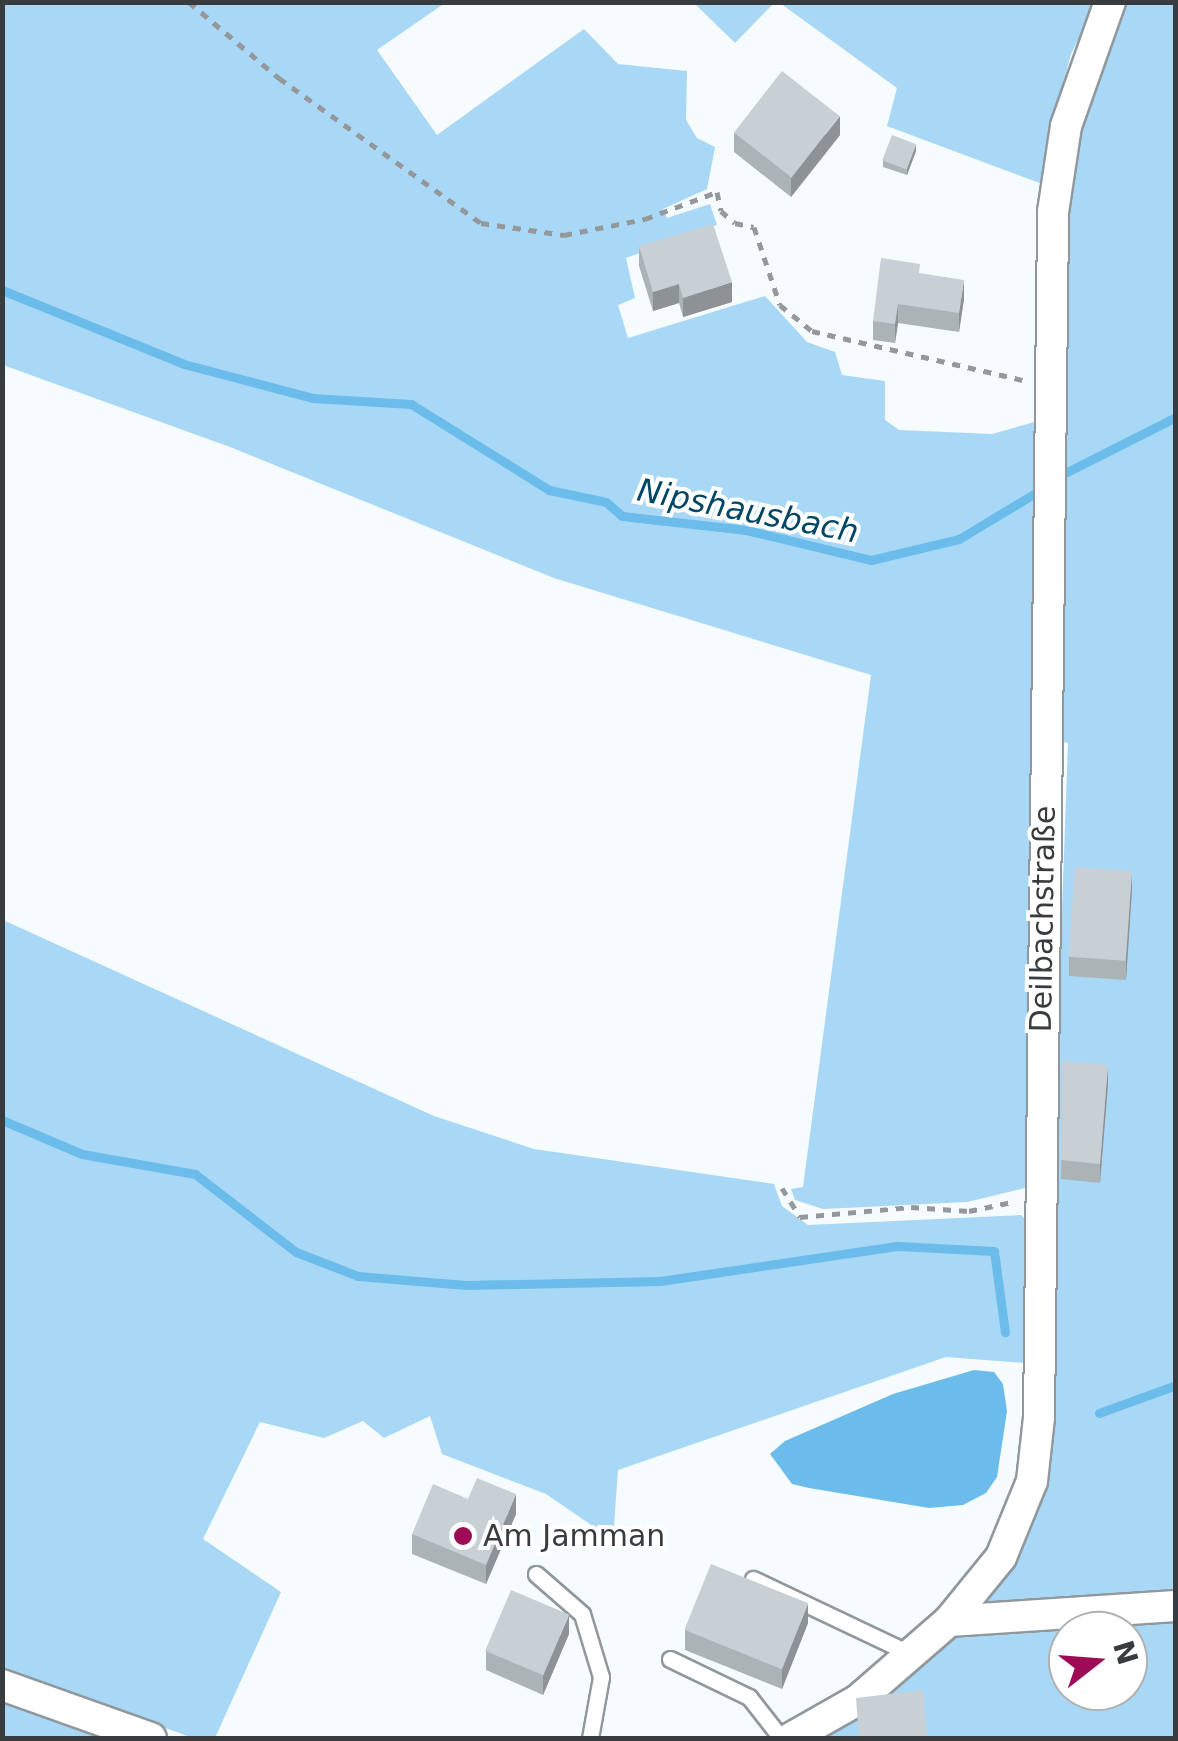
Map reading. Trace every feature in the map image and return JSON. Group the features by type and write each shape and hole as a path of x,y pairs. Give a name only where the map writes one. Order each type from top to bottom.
{"street":[{"name":"Deilbachstraße","path":"790,1738 858,1700 949,1620 1001,1557 1032,1481 1039,1418 1053,212 1066,126 1110,2"},
{"path":"949,1620 1176,1606"},
{"path":"2,1685 151,1738"}],"lane":[{"path":"536,1574 582,1614 601,1678 590,1738"},
{"path":"753,1579 911,1654"},
{"path":"670,1658 749,1697 781,1738"}],"path":[{"path":"189,2 279,78 480,222 564,235 645,219 717,192 722,211 736,223 754,226 780,305 812,331 1049,385"},
{"path":"782,1188 800,1217 911,1208 969,1211 1040,1198"}],"shaded area":[{"path":"2,3 445,3 377,50 437,135 584,29 618,64 687,71 686,120 697,138 715,147 707,189 663,209 667,218 710,204 717,225 626,258 635,298 618,305 628,338 765,296 807,342 835,352 842,375 885,381 885,420 899,430 992,434 1038,421 1029,1187 967,1202 823,1209 795,1200 791,1189 803,1187 871,675 554,578 230,447 3,365"},
{"path":"694,3 774,3 735,43"},
{"path":"780,3 1096,3 1071,54 1051,127 1045,185 887,126 897,88"},
{"path":"1123,3 1175,3 1175,1738 820,1738 874,1701 966,1618 1043,1434 1068,743 1059,741 1064,221 1075,129"},
{"path":"3,920 434,1116 534,1149 774,1184 782,1206 808,1225 1021,1215 1030,1225 1025,1363 946,1357 618,1470 613,1540 546,1494 442,1454 430,1416 384,1438 363,1421 324,1438 260,1422 203,1539 281,1592 215,1738 193,1738 3,1669"},
{"path":"974,1370 994,1372 1003,1384 1007,1411 997,1477 986,1493 963,1505 929,1508 792,1484 770,1454 785,1441 893,1394"},
{"path":"3,1698 115,1738 3,1738"}],"building":[{"path":"782,71 840,116 792,177 734,132"},
{"path":"892,135 916,144 907,170 882,160"},
{"path":"713,224 732,282 683,298 679,284 653,292 639,246"},
{"path":"881,258 920,264 919,273 964,280 959,313 898,304 895,324 873,321"},
{"path":"1075,867 1132,871 1126,961 1069,957"},
{"path":"1062,1061 1108,1065 1100,1164 1061,1160"},
{"name":"Am Jamman","path":"477,1478 516,1494 486,1565 412,1534 433,1484 468,1499"},
{"path":"711,1564 808,1603 782,1669 684,1630"},
{"path":"511,1590 569,1615 543,1675 485,1651"},
{"path":"923,1690 927,1738 859,1738 856,1698"}],"waterway":[{"name":"Nipshausbach","path":"2,290 184,364 313,398 411,404 549,490 606,502 622,516 746,530 871,560 959,539 1037,492"},
{"path":"1063,474 1176,417"},
{"path":"2,1120 82,1154 195,1174 296,1252 358,1276 466,1285 660,1281 898,1246 994,1251 1005,1332"},
{"path":"1099,1413 1176,1385"}],"place":[{"name":"Am Jamman","path":"463,1536"}]}
